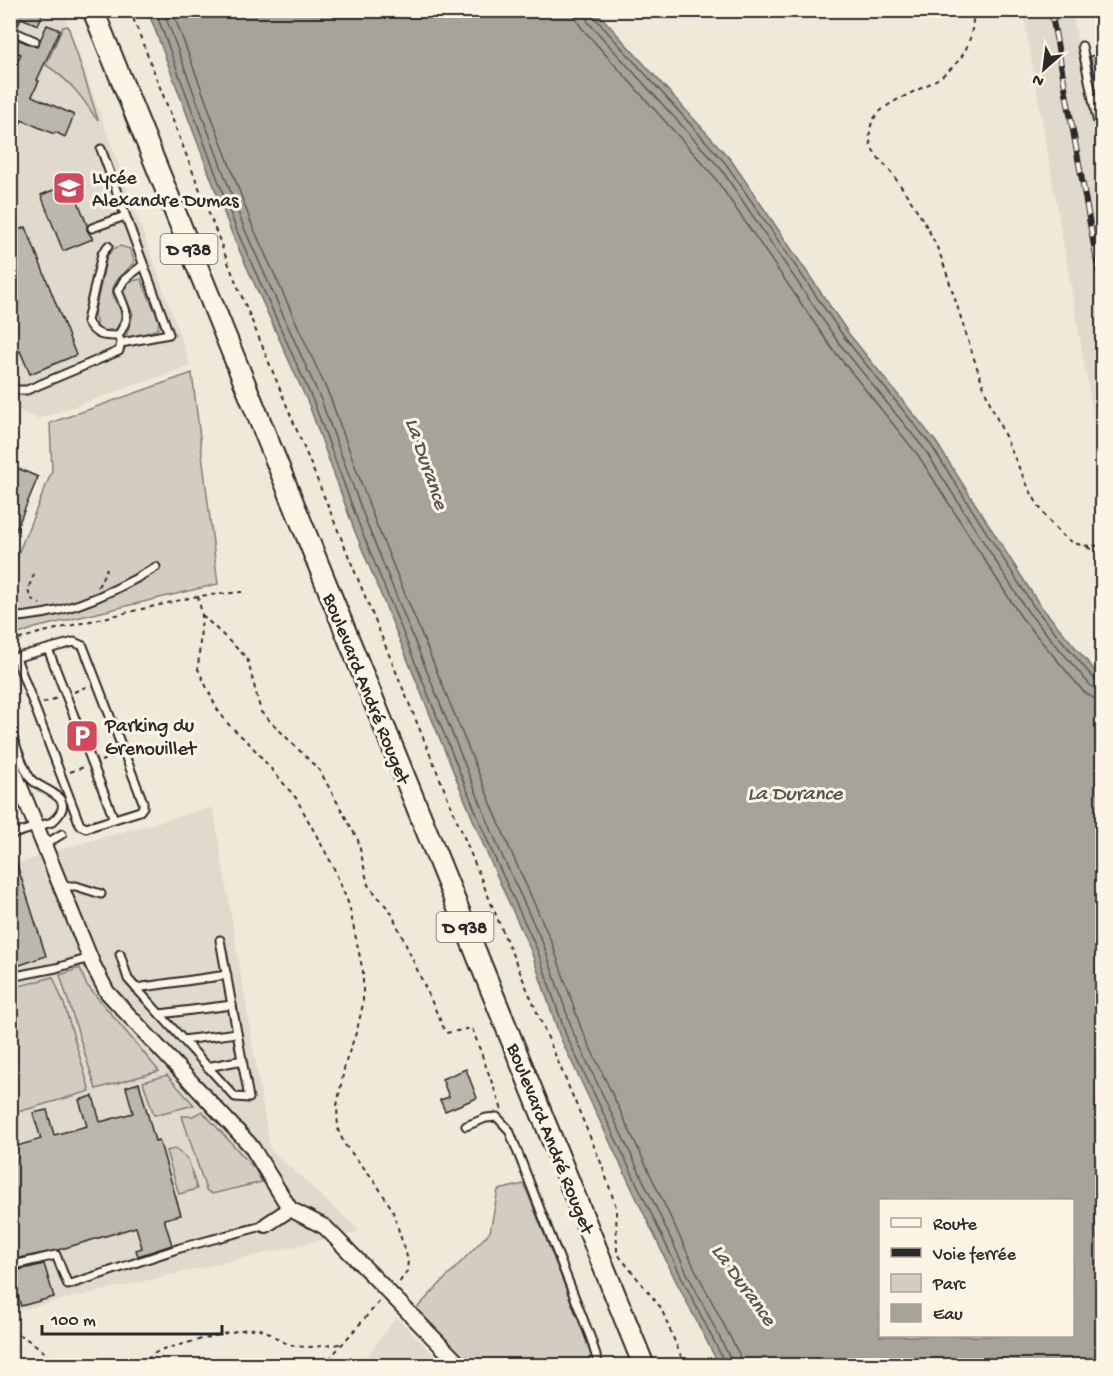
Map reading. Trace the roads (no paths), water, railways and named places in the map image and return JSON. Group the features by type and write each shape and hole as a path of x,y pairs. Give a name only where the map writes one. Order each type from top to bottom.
{"main road":[{"name":"Boulevard André Rouget","path":"93,10 644,1365"}],"street":[{"path":"10,762 90,958 107,992 251,1146 290,1209 325,1227 461,1365"},
{"path":"266,1225 290,1209"}],"lane":[{"path":"10,30 35,41"},
{"path":"1082,46 1095,110 1102,132"},
{"path":"101,149 169,334 120,340 92,330 87,321 102,254 108,246"},
{"path":"92,228 125,216"},
{"path":"10,384 14,390 27,390 119,351 120,340 127,322 127,313 118,291 124,280 143,265"},
{"path":"10,617 29,617 79,604 121,588 156,567"},
{"path":"74,642 83,646 143,802 140,811 83,827 13,658 48,649 74,642"},
{"path":"48,649 114,819"},
{"path":"10,731 31,780 56,793 61,806 57,818 52,822 10,836"},
{"path":"61,806 72,802"},
{"path":"44,845 62,834"},
{"path":"60,886 76,886 101,894"},
{"path":"120,954 128,980 235,1097 249,1098 220,940"},
{"path":"10,977 56,968 90,958"},
{"path":"136,988 227,975"},
{"path":"160,1014 232,1005"},
{"path":"183,1040 237,1033"},
{"path":"207,1067 243,1060"},
{"path":"466,1126 486,1118 497,1117 509,1130 586,1328 598,1365"},
{"path":"10,1266 56,1255 68,1285 180,1248 266,1225"}],"water":[{"name":"La Durance","path":"148,11 596,11 731,160 849,334 936,442 1039,604 1102,679 1102,1365 719,1365 675,1279 560,1037 531,951 488,856 354,529 309,405 232,234"}],"railway":[{"path":"1051,10 1102,290"}],"place":[{"name":"Lycée Alexandre Dumas","path":"69,188"},
{"name":"Parking du Grenouillet","path":"82,736"}]}
